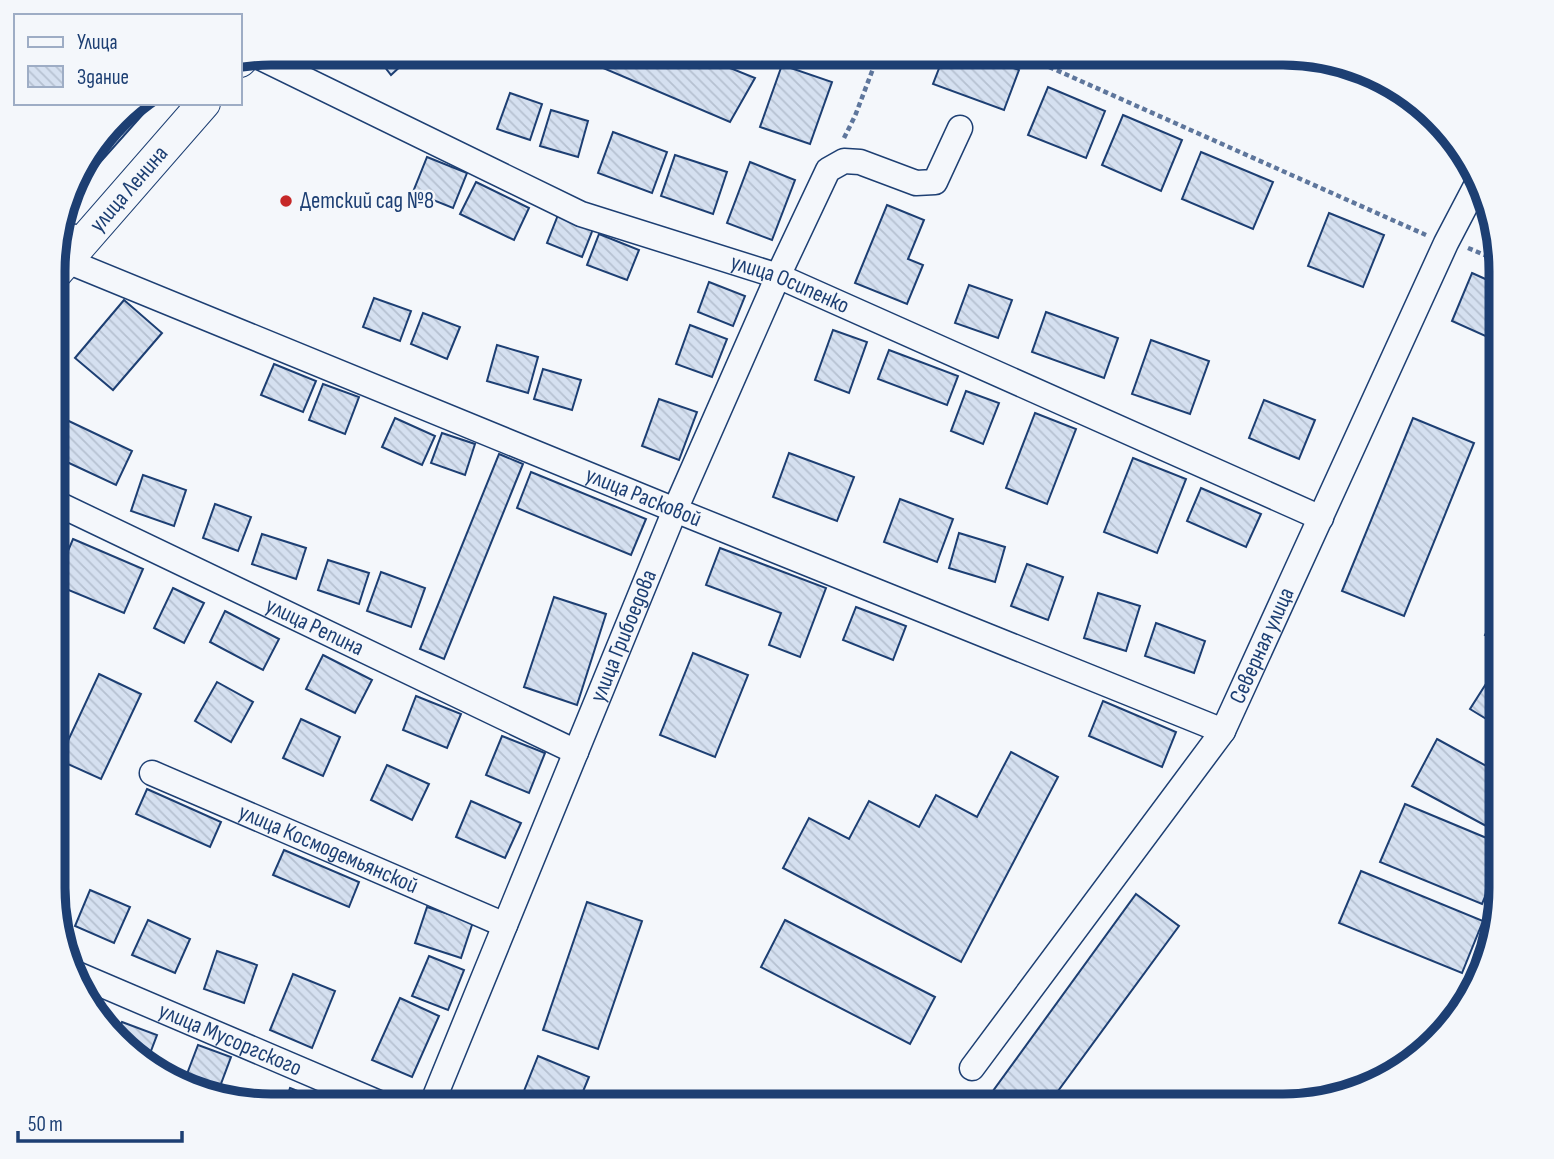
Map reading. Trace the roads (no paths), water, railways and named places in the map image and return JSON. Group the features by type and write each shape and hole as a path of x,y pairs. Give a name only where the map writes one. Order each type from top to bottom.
{"main road":[{"name":"улица Ленина","path":"66,252 202,105"}],"street":[{"name":"улица Осипенко","path":"275,65 581,215 778,276 1321,518"},
{"name":"улица Грибоедова","path":"436,1094 674,510 828,170 844,161 860,162 916,183 935,182 960,128"},
{"name":"Северная улица","path":"972,1068 1223,731 1446,243 1473,191"},
{"name":"улица Расковой","path":"66,252 674,510 1223,731"},
{"name":"улица Репина","path":"65,507 576,752"},
{"name":"улица Космодемьянской","path":"152,773 505,925"},
{"name":"улица Мусоргского","path":"85,978 358,1094"}],"place":[{"name":"Детский сад №8","path":"286,201"}]}
